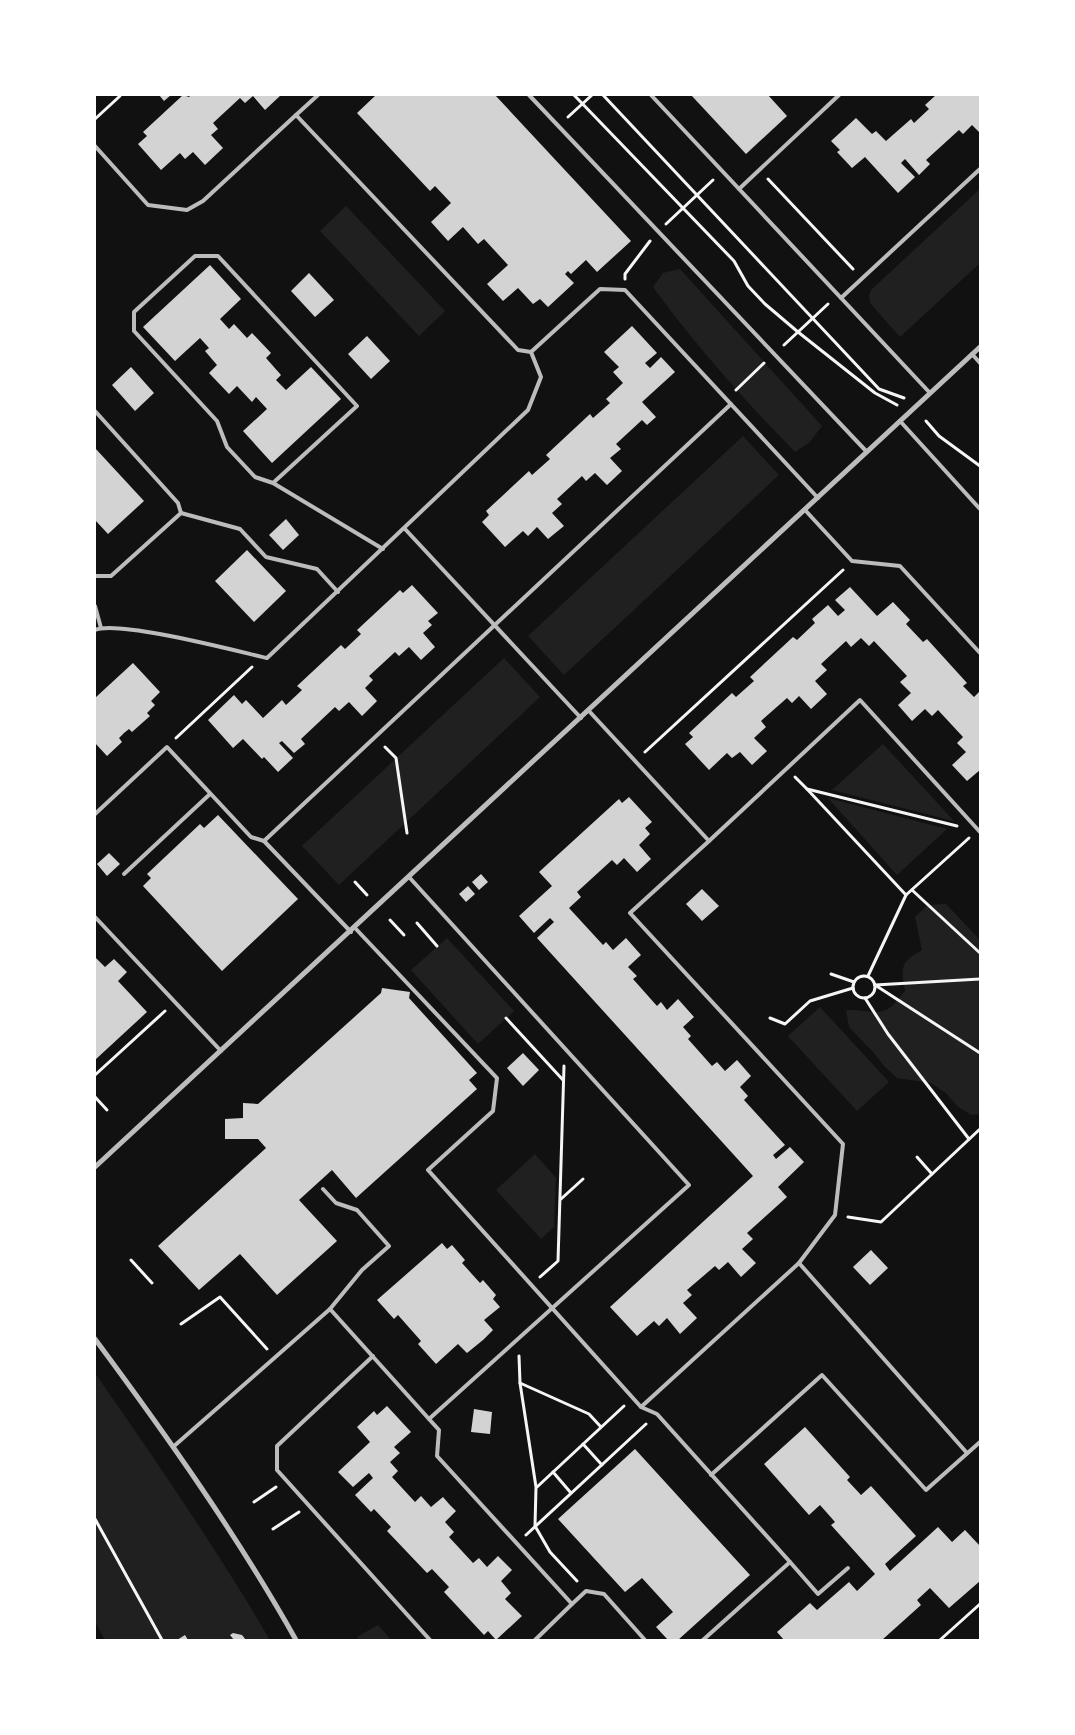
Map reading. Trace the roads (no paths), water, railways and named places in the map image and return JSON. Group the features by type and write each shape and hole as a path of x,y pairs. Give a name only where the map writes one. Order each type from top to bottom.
{"street":[{"path":"95,1167 353,930 980,347"},
{"path":"95,1339 225,1523 296,1640"}],"lane":[{"path":"95,146 148,205 187,210 204,201 318,95"},
{"path":"529,95 867,452"},
{"path":"651,95 930,393"},
{"path":"739,189 839,95"},
{"path":"296,115 518,350 531,352"},
{"path":"841,298 980,170"},
{"path":"273,483 357,406 218,256 195,256 134,312 134,332 217,421 228,447 255,477 273,483 383,549"},
{"path":"531,352 600,289 625,290 818,498"},
{"path":"95,630 101,628 138,630 267,658 528,410 541,376 531,352"},
{"path":"972,354 980,363"},
{"path":"264,842 731,404"},
{"path":"95,411 178,503 181,513"},
{"path":"900,421 980,509"},
{"path":"805,510 852,561 900,566 980,653"},
{"path":"95,576 111,576 181,513"},
{"path":"181,513 240,529 266,557 317,569 338,592"},
{"path":"405,528 581,718"},
{"path":"95,606 101,628"},
{"path":"641,1408 799,1264 835,1215 843,1144 630,913 860,700 978,831"},
{"path":"589,711 709,841"},
{"path":"95,814 167,747 252,837 264,842 353,930 497,1078 493,1111 428,1170 641,1408 657,1414 818,1594 848,1568"},
{"path":"124,874 210,794"},
{"path":"409,877 689,1185 429,1419"},
{"path":"95,917 221,1051"},
{"path":"173,1447 330,1308 362,1270 389,1246 357,1210 336,1203 323,1189"},
{"path":"799,1264 967,1453"},
{"path":"330,1308 440,1430 437,1456 572,1604"},
{"path":"373,1356 278,1446 277,1470 430,1640"},
{"path":"711,1474 822,1375 926,1490 980,1442"},
{"path":"703,1640 790,1562"},
{"path":"535,1640 586,1591 604,1594 645,1640"}]}
